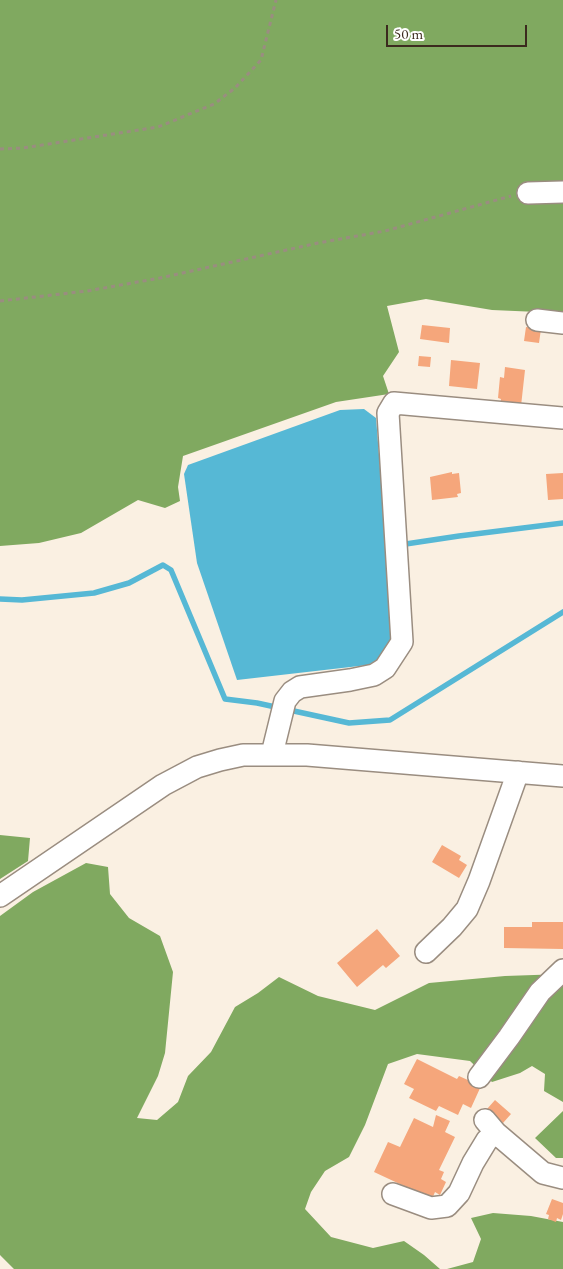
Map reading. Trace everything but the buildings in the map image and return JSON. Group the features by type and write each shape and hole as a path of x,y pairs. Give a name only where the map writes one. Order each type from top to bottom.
{"street":[{"path":"528,192 563,192"},
{"path":"537,320 563,324"},
{"path":"272,754 285,701 292,692 300,687 350,680 374,674 384,668 402,642 388,414 394,403 563,418"},
{"path":"0,896 163,785 197,766 243,755 307,755 563,776"},
{"path":"426,952 452,927 467,909 480,881 518,772"},
{"path":"479,1077 540,992 563,970"},
{"path":"393,1194 430,1208 447,1206 459,1193 473,1163 487,1140 491,1127 542,1173 563,1178"}],"path":[{"path":"0,149 53,144 158,127 214,104 235,88 261,60 276,0"},
{"path":"0,301 87,291 160,278 318,243 385,231 491,200 528,192"}],"green space":[{"path":"0,0 563,0 563,316 538,312 492,310 426,299 387,306 399,352 383,376 389,394 336,402 183,456 178,487 180,501 165,508 138,500 81,533 39,543 0,546"},
{"path":"0,835 30,838 28,861 0,879"},
{"path":"86,863 108,867 110,894 129,918 160,936 173,972 165,1053 158,1076 137,1118 157,1120 178,1102 188,1076 211,1052 235,1007 279,977 318,996 375,1010 429,983 505,976 563,974 563,1102 544,1091 545,1074 532,1066 520,1073 492,1082 470,1061 417,1054 388,1064 365,1125 349,1157 325,1171 311,1192 305,1209 331,1237 373,1248 404,1241 440,1269 14,1269 0,1255 0,916 33,892"},
{"path":"563,1111 563,1158 556,1158 535,1138"},
{"path":"493,1213 531,1216 563,1222 563,1269 447,1269 473,1262 481,1239 471,1218"}],"water":[{"path":"364,409 376,418 393,628 390,648 380,658 368,665 237,680 197,563 184,474 188,465 340,410"}],"waterway":[{"path":"399,545 563,523"},
{"path":"0,599 22,600 94,593 129,583 163,565 171,570 225,699 257,703 349,723 390,720 563,612"}]}
